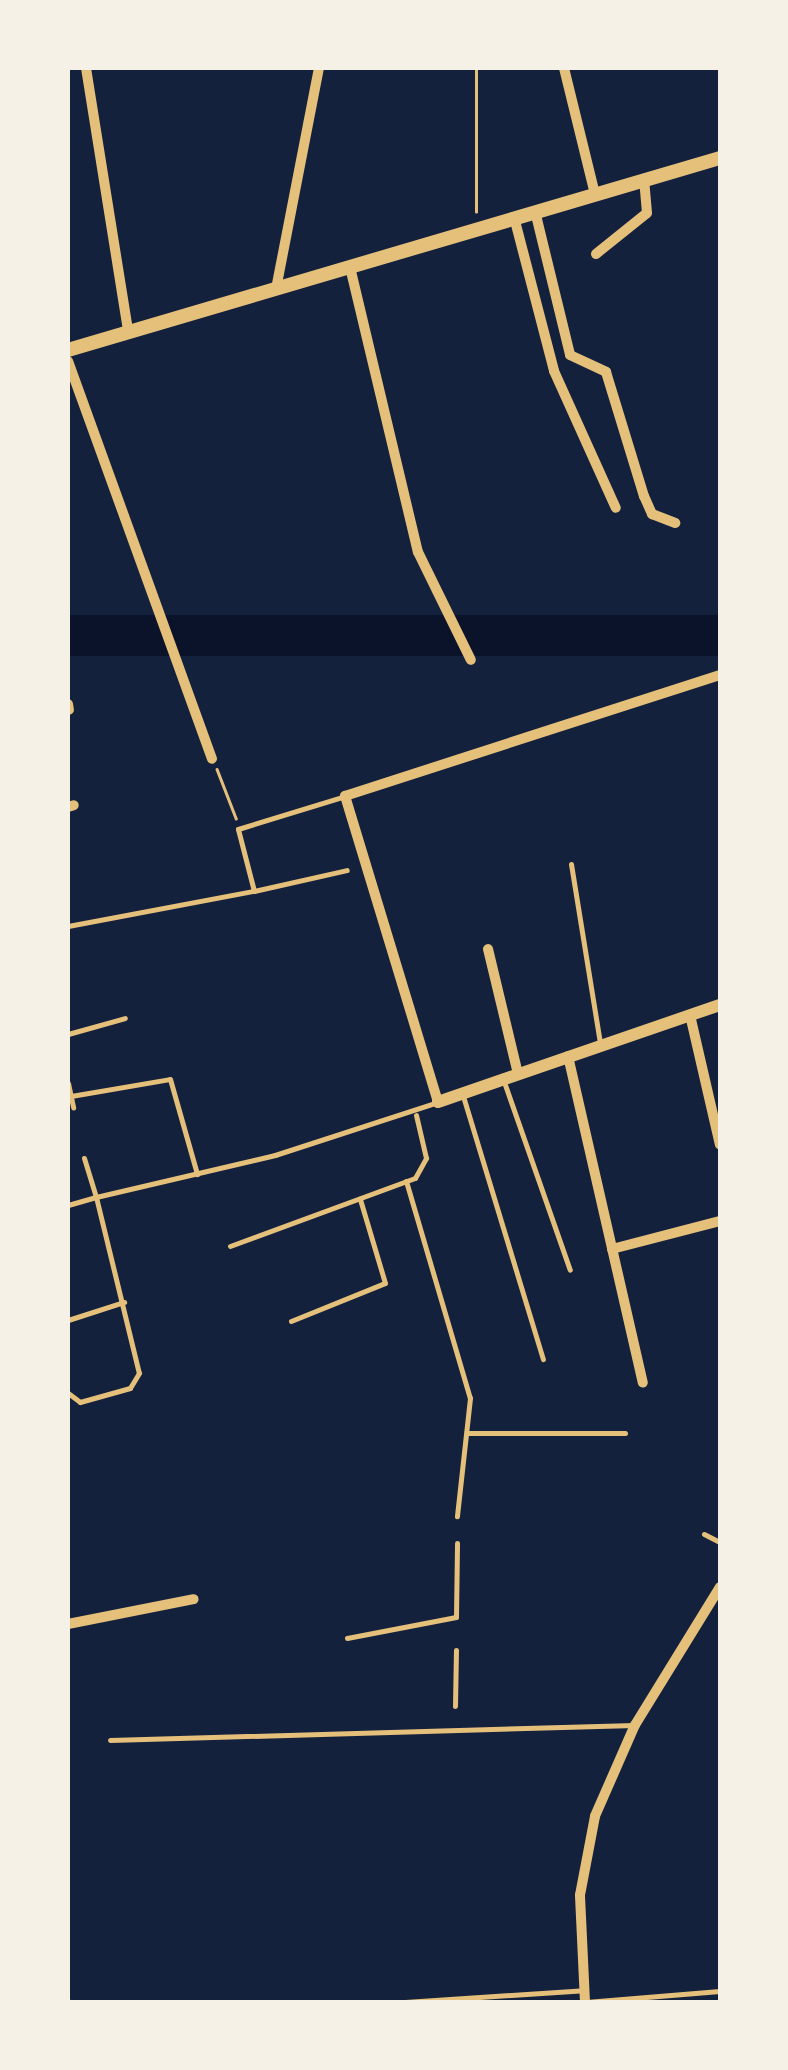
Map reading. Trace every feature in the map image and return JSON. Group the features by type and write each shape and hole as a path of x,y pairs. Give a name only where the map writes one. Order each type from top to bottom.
{"main road":[{"path":"68,350 720,158"}],"street":[{"path":"86,68 128,330"},
{"path":"276,289 319,68"},
{"path":"564,68 595,194"},
{"path":"596,254 647,213 644,180"},
{"path":"535,211 570,355 606,372 652,514 675,523"},
{"path":"514,217 554,371 616,508"},
{"path":"350,267 418,552 471,660"},
{"path":"68,361 212,759"},
{"path":"720,675 345,796 438,1102 720,1006"},
{"path":"488,949 518,1074"},
{"path":"690,1014 720,1145"},
{"path":"568,1056 643,1383"},
{"path":"612,1249 720,1221"},
{"path":"585,1998 584,1860 636,1725 720,1587"},
{"path":"68,1624 194,1600"}],"lane":[{"path":"254,891 238,829 345,796"},
{"path":"571,864 600,1045"},
{"path":"68,926 346,870"},
{"path":"68,1034 125,1018"},
{"path":"503,1078 570,1270"},
{"path":"71,1096 170,1080 197,1174"},
{"path":"68,1083 73,1107"},
{"path":"462,1093 543,1359"},
{"path":"68,1205 416,1114 438,1102"},
{"path":"230,1246 406,1182 424,1170 416,1114"},
{"path":"68,1394 80,1402 136,1382 124,1302 84,1158"},
{"path":"406,1182 464,1359 467,1432 457,1516"},
{"path":"291,1321 385,1283 360,1198"},
{"path":"68,1320 124,1302"},
{"path":"467,1432 625,1433"},
{"path":"704,1534 720,1542"},
{"path":"346,1638 456,1621 456,1543"},
{"path":"454,1706 456,1650"},
{"path":"110,1740 636,1725"},
{"path":"405,2002 720,1991"}],"path":[{"path":"476,68 477,228"},
{"path":"212,759 235,816"}],"water":[{"path":"68,615 720,615 720,656 68,656"}]}
